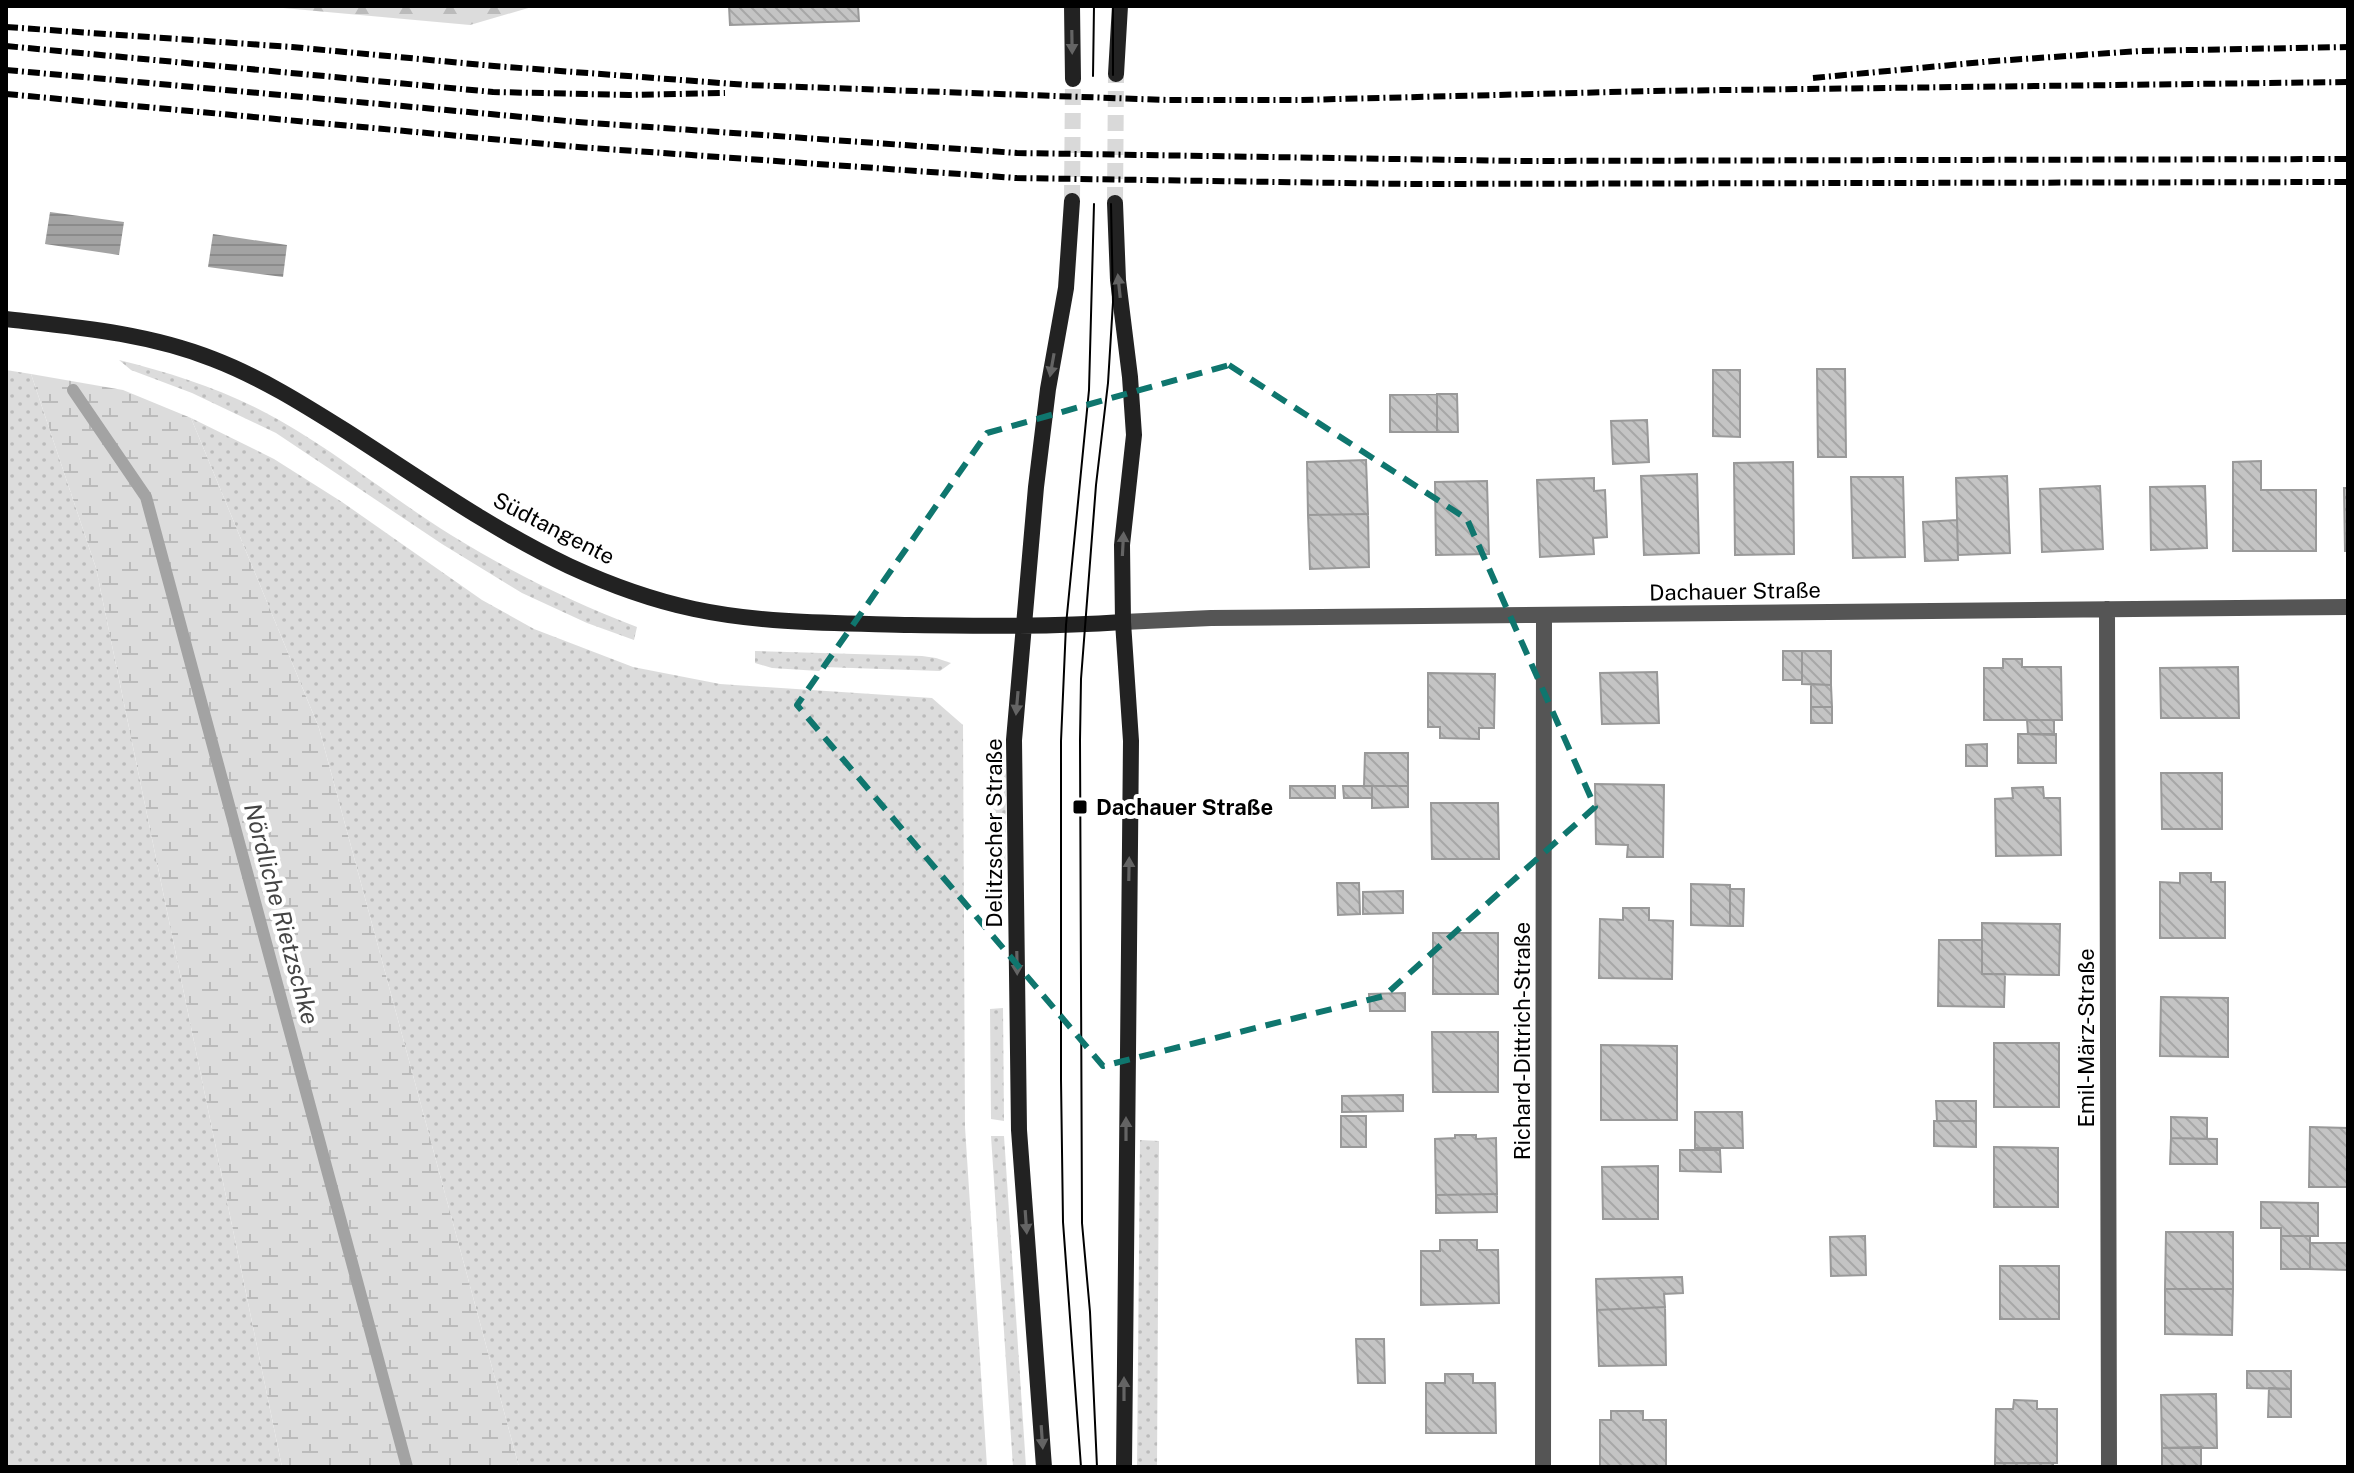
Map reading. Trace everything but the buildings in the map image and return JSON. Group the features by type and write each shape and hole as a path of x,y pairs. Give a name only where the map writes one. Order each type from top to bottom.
{"main road":[{"path":"1072,6 1073,79"},
{"path":"1116,74 1120,6"},
{"name":"Delitzscher Straße","path":"1044,1467 1019,1130 1014,740 1042,437 1066,288 1072,201"},
{"path":"1115,203 1118,280 1134,435 1122,545 1123,622 1131,741 1124,1467"},
{"name":"Südtangente","path":"6,319 123,333 212,359 302,404 519,539 569,566 629,590 695,609 766,618 884,624 1123,622"}],"street":[{"name":"Dachauer Straße","path":"1123,622 1211,618 2348,607"},
{"name":"Emil-März-Straße","path":"2107,609 2109,1467"},
{"name":"Richard-Dittrich-Straße","path":"1543,1467 1544,615"}],"highlighted area":[{"path":"1229,365 1467,519 1595,807 1384,996 1103,1066 797,705 987,433"}],"green space":[{"path":"261,6 535,6 470,25"},
{"path":"119,360 201,384 279,420 474,549 542,586 637,627 634,640 587,623 522,593 442,544 276,433 192,393 131,370"},
{"path":"6,370 31,374 96,568 282,1467 6,1467"},
{"path":"31,374 123,390 191,418 319,728 519,1467 282,1467 96,568"},
{"path":"191,418 274,459 342,502 482,600 534,629 633,667 720,684 932,698 963,725 965,1127 987,1467 519,1467 319,728"},
{"path":"755,651 922,656 951,663 940,671 823,667 819,671 772,668 755,663"},
{"path":"993,767 1006,767 1005,906 991,906"},
{"path":"1003,1008 1004,1121 991,1119 990,1009"},
{"path":"991,1136 1004,1136 1026,1467 1013,1467"},
{"path":"1140,1140 1159,1141 1157,1467 1137,1467"}],"shaded area":[{"path":"50,212 124,222 119,255 45,244"},
{"path":"213,234 287,245 283,277 208,267"}],"waterway":[{"name":"Nördliche Rietzschke","path":"73,390 146,497 407,1467"}],"tunnel":[{"path":"1115,203 1116,74"},
{"path":"1072,201 1073,79"}],"tram line":[{"path":"1093,76 1094,6"},
{"path":"1113,6 1113,75"},
{"path":"1081,1467 1063,1222 1061,741 1066,625 1089,390 1094,204"},
{"path":"1097,1467 1090,1312 1082,1223 1080,740 1081,679 1113,302 1111,204"}],"railway":[{"path":"6,27 748,85 1167,100 2348,82"},
{"path":"6,46 493,92 629,95 725,93"},
{"path":"1813,78 2140,51 2348,47"},
{"path":"6,70 578,122 1017,153 1522,161 2348,159"},
{"path":"6,94 578,147 1016,178 1411,184 2348,182"}],"place":[{"name":"Dachauer Straße","path":"1080,807"}]}
